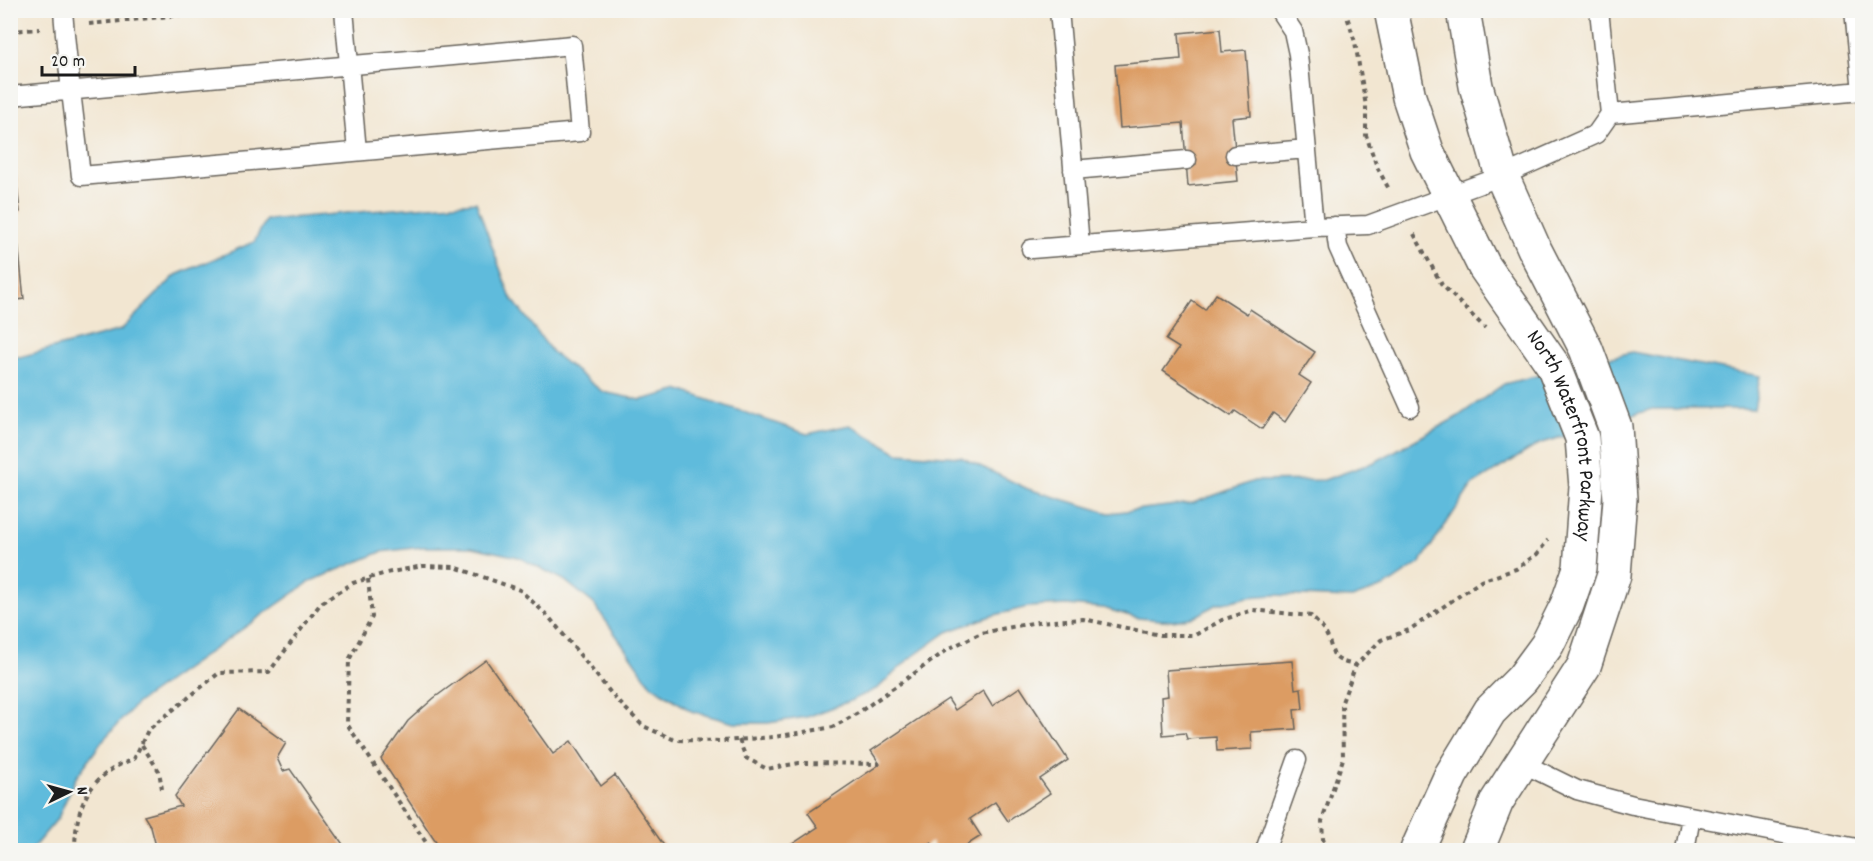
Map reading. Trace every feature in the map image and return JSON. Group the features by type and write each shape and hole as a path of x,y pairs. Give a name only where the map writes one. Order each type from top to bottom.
{"street":[{"name":"North Waterfront Parkway","path":"1391,10 1409,97 1426,151 1484,266 1553,365 1582,438 1586,487 1580,568 1567,605 1547,645 1484,720 1451,775 1417,850"},
{"name":"North Waterfront Parkway","path":"1463,10 1476,86 1502,176 1534,248 1586,349 1614,427 1620,499 1614,575 1584,666 1497,801 1477,850"}],"lane":[{"path":"345,10 357,151"},
{"path":"1059,10 1080,245"},
{"path":"1280,10 1293,31 1298,54 1314,226"},
{"path":"1031,249 1314,226 1368,225 1502,176 1596,134 1610,114 1599,10"},
{"path":"1610,114 1862,91 1854,10"},
{"path":"10,96 71,91 349,67 572,45 580,132 81,176 71,91 63,19"},
{"path":"1235,155 1307,149"},
{"path":"1073,170 1187,160"},
{"path":"1335,226 1338,247 1410,407"},
{"path":"1265,850 1297,760"},
{"path":"1522,763 1576,790 1691,817 1774,842 1863,849"},
{"path":"1685,850 1691,817"}],"path":[{"path":"10,31 63,19 232,10"},
{"path":"1327,850 1323,839 1322,821 1344,759 1342,702 1356,665 1381,640 1409,630 1481,581 1516,569 1537,555 1553,534"},
{"path":"75,850 83,804 93,783 116,766 134,759 148,730 219,673 269,672 321,603 353,583 423,567 454,567 520,590 549,617 615,698 643,726 675,740 739,740 774,737 833,727 858,713 950,648 981,633 1037,622 1083,619 1160,634 1195,635 1222,620 1253,610 1311,616 1325,632 1330,651 1341,663 1356,665"},
{"path":"368,579 372,617 349,660 347,724 432,850"},
{"path":"739,740 746,758 767,769 799,763 880,764"},
{"path":"141,745 159,771 162,789"}],"water":[{"path":"476,202 510,296 552,352 603,392 641,400 680,390 807,434 850,425 898,453 961,457 1028,489 1109,513 1193,503 1254,481 1324,480 1375,462 1457,417 1504,384 1632,352 1760,376 1754,409 1652,409 1539,444 1472,485 1420,563 1386,586 1352,598 1273,595 1248,597 1215,605 1195,617 1173,621 1137,618 1103,608 1066,605 1028,607 991,616 947,632 908,660 878,688 850,701 807,717 768,723 734,723 691,711 651,685 594,604 564,580 518,557 472,547 422,547 381,552 311,581 137,703 103,740 75,779 58,818 31,850 11,850 11,356 20,357 121,330 176,275 254,242 266,220"}],"building":[{"path":"1220,29 1222,52 1246,50 1251,116 1232,118 1238,181 1188,186 1183,123 1120,128 1115,65 1181,59 1179,33"},
{"path":"10,176 16,176 20,212 15,213 24,299 10,301"},
{"path":"1216,294 1247,314 1250,309 1315,352 1299,375 1311,383 1285,422 1273,413 1262,429 1235,411 1231,416 1163,371 1179,348 1166,340 1192,301 1205,310"},
{"path":"486,660 553,754 571,741 601,786 615,775 667,850 441,850 381,759 408,721 434,698"},
{"path":"1292,661 1295,689 1301,688 1303,709 1294,710 1296,729 1251,732 1252,749 1217,751 1216,737 1187,739 1185,733 1163,735 1161,697 1168,696 1166,670"},
{"path":"1020,687 1068,760 1040,779 1050,793 1008,821 995,802 970,819 981,836 959,850 936,850 931,842 918,850 795,850 791,845 818,827 808,813 880,764 871,751 948,699 955,710 983,691 992,706"},
{"path":"239,709 286,743 277,758 283,771 290,769 347,850 157,850 151,827 144,816 181,806 175,796"}]}
